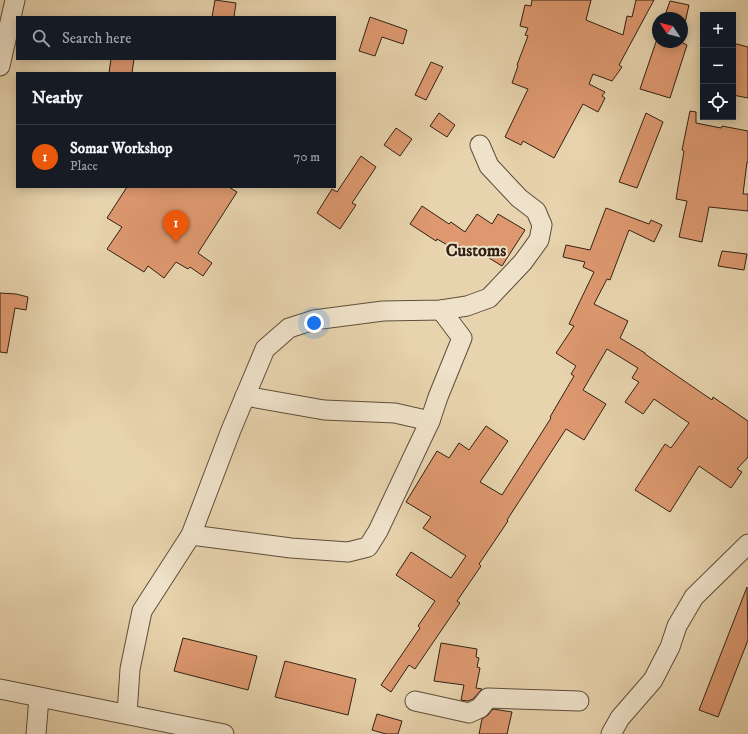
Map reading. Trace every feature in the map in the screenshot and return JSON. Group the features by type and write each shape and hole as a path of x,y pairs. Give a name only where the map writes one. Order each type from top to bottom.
{"street":[{"path":"0,66 3,32 14,0"},
{"path":"127,714 130,669 142,611 191,535 245,396 266,349 289,328 314,320 383,311 441,310 467,306 489,298 523,262 539,240 542,225 536,211 519,198 489,166 480,145"},
{"path":"191,535 291,548 348,552 368,547 378,531 430,421 462,338 441,310"},
{"path":"245,396 324,410 395,413 430,421"},
{"path":"611,734 620,718 653,680 670,647 677,626 694,597 748,544"},
{"path":"0,689 221,734"},
{"path":"36,734 39,698"},
{"path":"415,701 469,713 480,708 488,698 579,701"}],"building":[{"path":"215,0 236,3 234,16 212,16"},
{"path":"532,0 591,0 586,20 623,35 627,16 632,17 636,0 654,0 619,65 622,67 612,81 593,74 589,84 605,92 602,96 605,98 598,112 583,104 554,158 523,141 521,145 505,137 528,89 512,83 528,36 525,35 528,28 520,26 525,5 531,6"},
{"path":"670,1 689,5 687,12 666,12"},
{"path":"370,17 407,30 403,44 382,37 375,56 359,51"},
{"path":"736,44 748,47 748,98 736,96"},
{"path":"654,48 686,48 670,98 640,89"},
{"path":"111,60 134,60 132,72 109,72"},
{"path":"431,62 443,67 426,100 415,95"},
{"path":"690,111 696,112 696,123 748,131 748,162 743,194 748,194 748,211 709,207 702,242 679,237 687,201 676,199 684,151 682,150"},
{"path":"439,113 455,125 447,137 430,126"},
{"path":"646,113 663,122 637,188 619,182"},
{"path":"396,128 412,139 400,156 384,145"},
{"path":"361,156 376,167 352,203 356,205 340,229 317,213 332,189 337,192"},
{"path":"126,188 231,188 237,192 198,253 212,263 203,276 190,267 188,269 176,262 164,278 148,266 144,272 107,249 122,227 107,218"},
{"path":"422,206 449,224 451,222 465,232 477,214 492,224 498,214 525,230 502,266 473,248 470,253 454,242 451,247 437,239 436,241 410,224"},
{"path":"606,208 649,224 651,220 662,225 654,242 629,230 610,280 607,279 594,304 628,321 620,338 645,353 712,400 713,397 748,421 748,457 737,469 742,472 731,488 699,466 670,512 635,490 665,444 671,448 689,423 654,399 643,414 625,402 639,382 632,378 638,368 607,349 583,390 606,404 584,440 566,429 479,564 481,566 457,601 460,603 415,669 409,665 391,692 381,685 420,628 418,626 435,601 396,575 411,552 451,578 466,556 423,528 431,517 406,502 437,451 449,458 459,443 469,450 486,426 508,441 480,482 502,495 551,418 550,417 574,376 571,374 576,366 556,353 574,326 569,324 594,272 583,267 585,262 563,257 566,245 590,250"},
{"path":"722,251 747,254 744,270 718,266"},
{"path":"0,293 16,294 28,297 26,310 15,308 7,353 0,352"},
{"path":"747,587 748,640 718,717 699,710"},
{"path":"183,638 257,656 248,690 174,671"},
{"path":"441,643 477,649 476,657 479,658 477,667 480,668 476,688 482,689 473,699 468,701 461,700 464,685 434,681"},
{"path":"285,661 356,679 348,715 275,697"},
{"path":"493,709 512,712 507,734 479,734 482,719"},
{"path":"377,714 402,721 398,734 386,734 372,730"}],"place":[{"name":"Somar Workshop","path":"176,243"}],"district":[{"name":"Customs","path":"476,251"}]}
